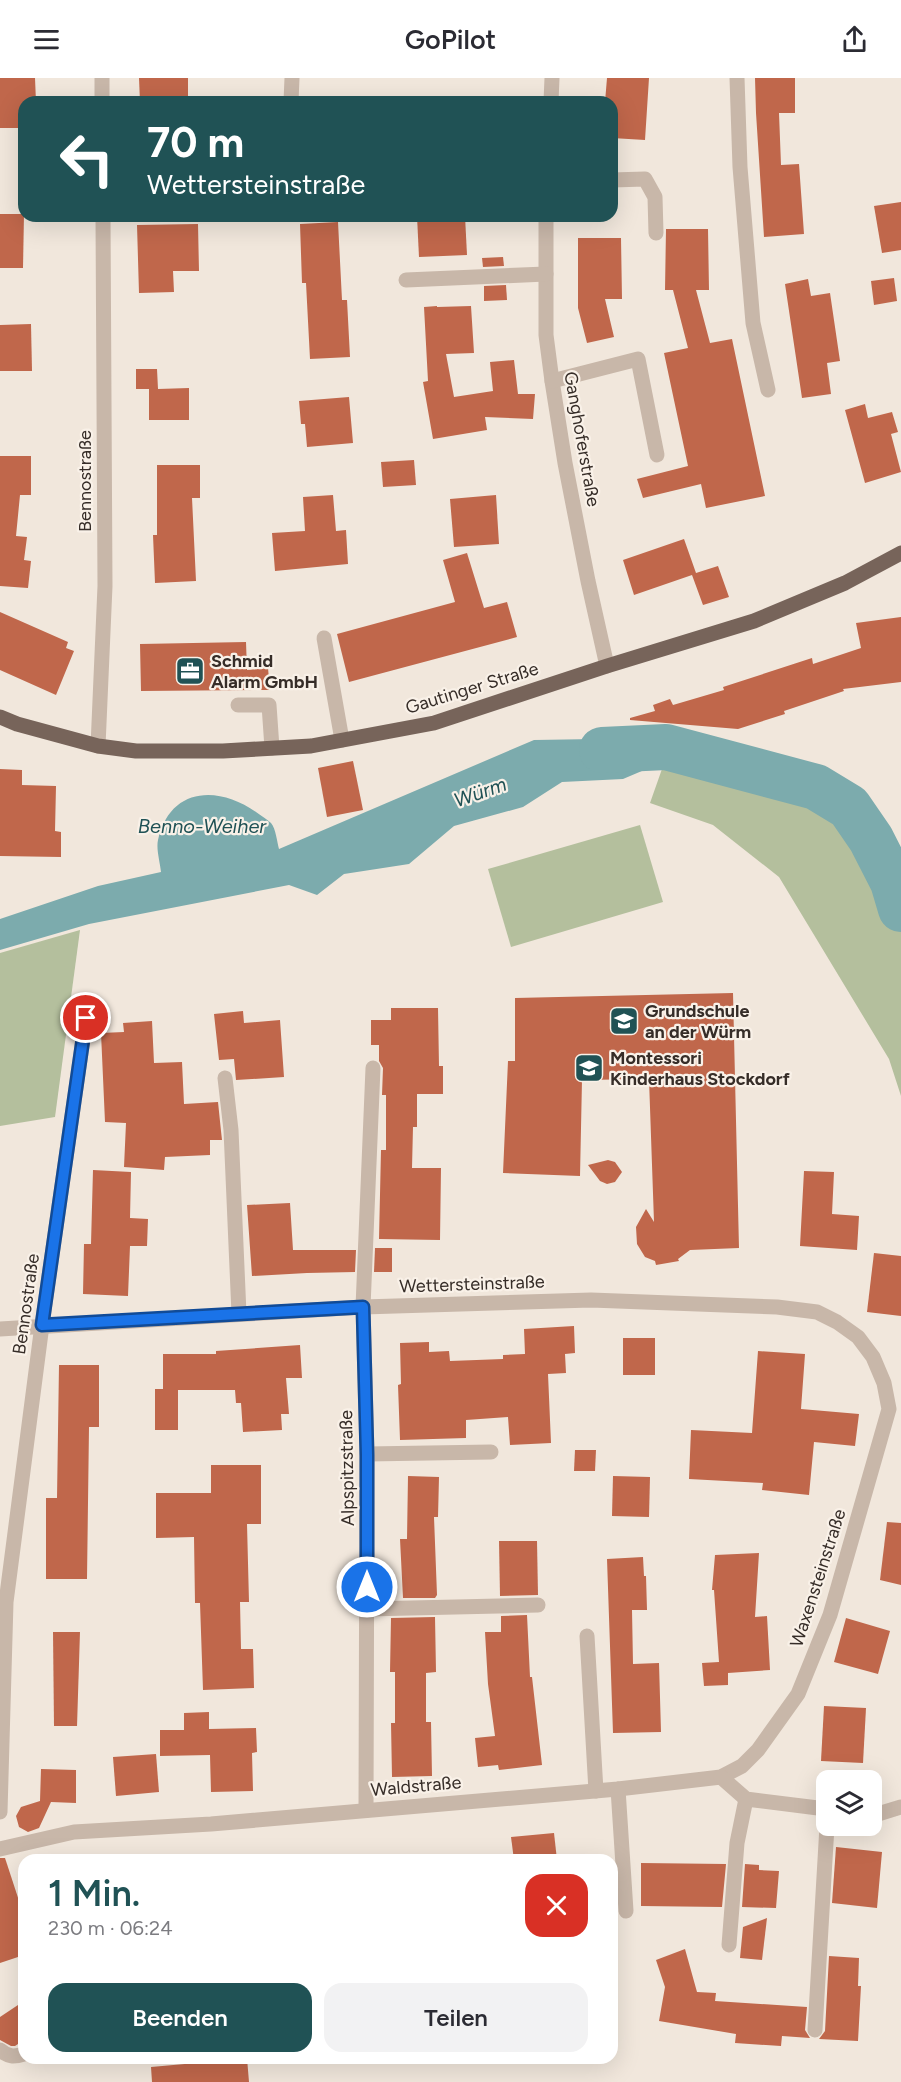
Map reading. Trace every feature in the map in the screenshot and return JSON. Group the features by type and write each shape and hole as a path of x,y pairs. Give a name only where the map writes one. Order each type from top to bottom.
{"main road":[{"name":"Gautinger Straße","path":"0,717 17,724 98,746 136,751 223,751 311,746 434,723 754,621 845,583 901,553"}],"street":[{"path":"102,78 102,96"},
{"path":"291,96 292,78"},
{"path":"551,96 552,78"},
{"path":"737,78 740,166 753,323 768,390"},
{"path":"618,180 645,179 655,198 656,233"},
{"name":"Bennostraße","path":"98,746 105,585 103,222"},
{"name":"Ganghoferstraße","path":"546,222 546,334 552,381 585,569 607,666"},
{"path":"406,280 546,274"},
{"path":"552,381 638,359 657,455"},
{"path":"324,638 342,740"},
{"path":"237,705 270,705 272,748"},
{"name":"Bennostraße","path":"0,1812 6,1602 42,1325 86,1018"},
{"name":"Alpspitzstraße","path":"366,1810 367,1455 363,1307 373,1068"},
{"path":"225,1078 231,1130 239,1314"},
{"name":"Wettersteinstraße","path":"0,1329 363,1307 591,1300 777,1307 817,1312 837,1322 858,1337 873,1357 895,1408"},
{"name":"Waxensteinstraße","path":"721,1778 742,1766 758,1750 798,1694 830,1615 895,1408"},
{"path":"367,1455 491,1452"},
{"path":"367,1608 538,1605"},
{"path":"587,1636 596,1791"},
{"path":"721,1778 746,1799 816,1808"},
{"name":"Waldstraße","path":"0,1849 74,1832 211,1824 721,1778"},
{"path":"618,1789 626,1911"},
{"path":"729,1945 737,1843 746,1799"},
{"path":"882,1813 901,1807"},
{"path":"815,2030 819,1935 827,1836"},
{"path":"0,2050 7,2055 18,2055"}],"green space":[{"path":"676,741 818,769 855,786 881,819 901,861 901,1096 889,1059 779,877 713,825 650,803 662,769"},
{"path":"640,825 663,902 511,947 488,869"},
{"path":"80,930 55,1117 0,1126 0,953"}],"water":[{"name":"Benno-Weiher","path":"596,739 666,747 656,765 623,779 562,782 523,807 454,826 409,864 344,874 317,895 289,885 89,924 0,950 0,919 98,886 161,872 158,840 164,822 173,809 197,796 211,795 226,798 241,803 256,812 273,826 279,849 534,740"}],"building":[{"path":"0,78 35,78 36,96 18,96 18,128 0,128"},
{"path":"139,78 188,78 188,96 140,96"},
{"path":"607,78 649,78 645,140 618,138 618,96 606,96"},
{"path":"755,78 795,78 795,113 779,113 781,165 799,164 804,234 764,237"},
{"path":"901,202 901,250 882,253 874,206"},
{"path":"0,214 18,214 18,222 24,222 23,268 0,268"},
{"path":"338,222 342,300 347,300 350,357 310,359 306,283 302,283 300,224"},
{"path":"417,222 465,222 467,255 419,257"},
{"path":"198,224 199,271 173,271 174,292 139,293 137,225"},
{"path":"666,229 708,229 709,290 696,290 710,343 732,339 765,496 706,508 701,484 643,498 637,479 688,466 664,353 688,348 673,290 665,290"},
{"path":"578,238 621,238 622,299 605,299 614,337 587,343 578,308"},
{"path":"503,257 504,266 483,267 482,258"},
{"path":"894,278 897,301 874,305 871,281"},
{"path":"808,279 811,296 830,293 840,361 827,363 831,394 802,398 785,284"},
{"path":"506,285 507,300 484,301 484,286"},
{"path":"471,306 474,353 446,354 454,397 493,391 490,362 514,360 518,394 535,394 533,419 485,417 487,430 433,439 423,382 428,381 424,307"},
{"path":"31,324 32,371 0,371 0,325"},
{"path":"136,369 157,369 158,389 189,388 189,420 149,420 149,389 136,389"},
{"path":"349,397 353,443 307,447 305,424 301,424 299,401"},
{"path":"865,404 868,418 892,412 898,432 891,434 901,472 865,483 845,410"},
{"path":"0,456 31,456 31,495 20,495 16,536 27,537 24,560 31,561 28,588 0,586"},
{"path":"414,460 416,485 383,487 381,462"},
{"path":"157,465 200,465 200,498 192,498 196,581 155,583 153,535 157,535"},
{"path":"333,495 336,531 346,530 348,564 275,571 272,533 305,531 303,497"},
{"path":"496,495 499,544 454,547 450,499"},
{"path":"684,539 696,573 718,566 729,597 703,605 692,575 634,595 623,560"},
{"path":"467,553 484,608 507,602 517,637 349,682 337,634 455,602 443,560"},
{"path":"0,612 68,642 66,648 74,651 56,695 0,670"},
{"path":"901,617 901,682 843,689 844,691 784,711 785,714 738,729 630,720 630,718 655,711 653,705 670,699 673,705 724,690 723,687 812,658 813,664 861,648 856,623"},
{"path":"246,642 247,670 268,668 270,690 141,691 140,644"},
{"path":"353,761 363,810 327,817 318,768"},
{"path":"0,769 22,770 22,785 56,786 55,831 61,832 61,857 0,856"},
{"path":"733,993 739,1248 690,1250 678,1259 679,1261 656,1265 655,1261 645,1257 637,1244 636,1227 646,1209 654,1222 649,1079 582,1080 580,1176 503,1173 508,1061 515,1061 515,998"},
{"path":"391,1008 438,1008 439,1066 443,1066 443,1094 417,1094 417,1127 413,1127 412,1168 441,1168 440,1240 379,1239 381,1150 386,1150 386,1095 382,1095 383,1068 379,1061 379,1045 371,1045 371,1020 391,1020"},
{"path":"243,1011 244,1023 280,1020 284,1077 236,1080 234,1059 219,1060 214,1014"},
{"path":"152,1021 154,1063 182,1062 184,1104 218,1102 222,1140 210,1140 210,1155 165,1157 164,1170 124,1167 126,1123 105,1122 101,1033 124,1032 123,1023"},
{"path":"608,1160 615,1162 622,1172 615,1182 607,1184 600,1181 588,1165"},
{"path":"93,1170 131,1172 130,1218 148,1219 147,1246 130,1246 128,1296 83,1294 84,1244 91,1244"},
{"path":"804,1171 834,1172 832,1214 859,1216 857,1250 800,1246"},
{"path":"290,1203 293,1250 356,1250 355,1272 252,1276 247,1205"},
{"path":"375,1248 392,1248 392,1272 374,1272"},
{"path":"874,1253 901,1256 901,1316 867,1312"},
{"path":"574,1326 575,1353 565,1354 566,1373 548,1374 551,1443 510,1445 508,1417 466,1420 466,1438 400,1440 398,1385 401,1384 400,1343 429,1342 429,1352 449,1351 450,1361 503,1359 503,1355 525,1354 524,1329"},
{"path":"623,1338 655,1338 655,1375 623,1375"},
{"path":"300,1345 302,1378 286,1378 289,1414 281,1414 282,1430 243,1432 241,1403 236,1403 235,1390 178,1390 178,1430 155,1430 155,1389 163,1389 163,1354 216,1354 216,1351"},
{"path":"758,1351 805,1354 801,1409 859,1414 855,1446 814,1442 809,1495 762,1490 763,1483 689,1479 691,1430 752,1433"},
{"path":"59,1365 99,1365 99,1427 89,1427 87,1579 46,1579 46,1498 57,1498"},
{"path":"575,1450 596,1450 595,1471 574,1471"},
{"path":"211,1465 261,1465 261,1524 247,1524 249,1602 240,1602 241,1649 253,1649 254,1688 203,1690 200,1603 195,1603 194,1537 156,1538 156,1493 211,1493"},
{"path":"408,1476 439,1477 438,1517 434,1517 437,1595 435,1598 403,1598 400,1539 407,1539"},
{"path":"613,1476 650,1477 649,1517 612,1516"},
{"path":"887,1522 901,1523 901,1585 880,1580"},
{"path":"499,1541 537,1541 538,1595 500,1596"},
{"path":"759,1553 755,1617 767,1616 770,1670 728,1673 728,1685 704,1686 702,1663 719,1662 714,1590 712,1590 715,1555"},
{"path":"643,1557 647,1610 632,1610 633,1664 659,1663 661,1732 613,1733 607,1559"},
{"path":"527,1615 530,1677 532,1677 542,1765 499,1770 498,1765 478,1767 475,1738 495,1736 488,1684 485,1632 501,1632 501,1616"},
{"path":"435,1617 436,1672 426,1673 426,1722 431,1722 432,1776 392,1777 391,1723 395,1723 395,1672 390,1672 391,1618"},
{"path":"846,1618 890,1631 878,1674 834,1662"},
{"path":"53,1632 80,1632 77,1726 54,1726"},
{"path":"824,1706 866,1708 863,1763 821,1761"},
{"path":"209,1712 209,1729 256,1728 257,1752 252,1753 253,1791 211,1792 210,1755 160,1756 160,1730 184,1730 184,1713"},
{"path":"156,1754 159,1792 116,1796 113,1757"},
{"path":"41,1769 76,1770 76,1803 51,1802 39,1828 28,1832 19,1827 16,1816 21,1807 40,1801"},
{"path":"554,1833 556,1854 513,1854 511,1837"},
{"path":"836,1847 882,1852 877,1908 832,1903"},
{"path":"0,1858 5,1858 18,1898 18,1957 0,1963"},
{"path":"641,1863 726,1864 722,1907 641,1906"},
{"path":"745,1864 759,1865 759,1870 779,1871 776,1908 742,1907"},
{"path":"767,1918 762,1960 740,1958 743,1927"},
{"path":"685,1949 697,1992 716,1993 715,2001 807,2007 805,2030 810,2038 782,2036 781,2046 735,2043 736,2034 659,2021 665,1987 656,1960"},
{"path":"829,1956 859,1958 858,1986 861,1986 858,2041 819,2039 825,2031"},
{"path":"18,2005 18,2044 15,2046 0,2040 0,2017"},
{"path":"185,2064 248,2064 249,2082 152,2082 151,2067"}],"waterway":[{"name":"Würm","path":"602,750 666,747 816,787 849,807 871,839 893,882 901,909"}],"place":[{"name":"Schmid Alarm GmbH","path":"190,671"},
{"name":"Grundschule an der Würm","path":"624,1021"},
{"name":"Montessori Kinderhaus Stockdorf","path":"589,1068"}],"route":[{"path":"86,1018 42,1325 363,1307 367,1455 367,1587"}]}
